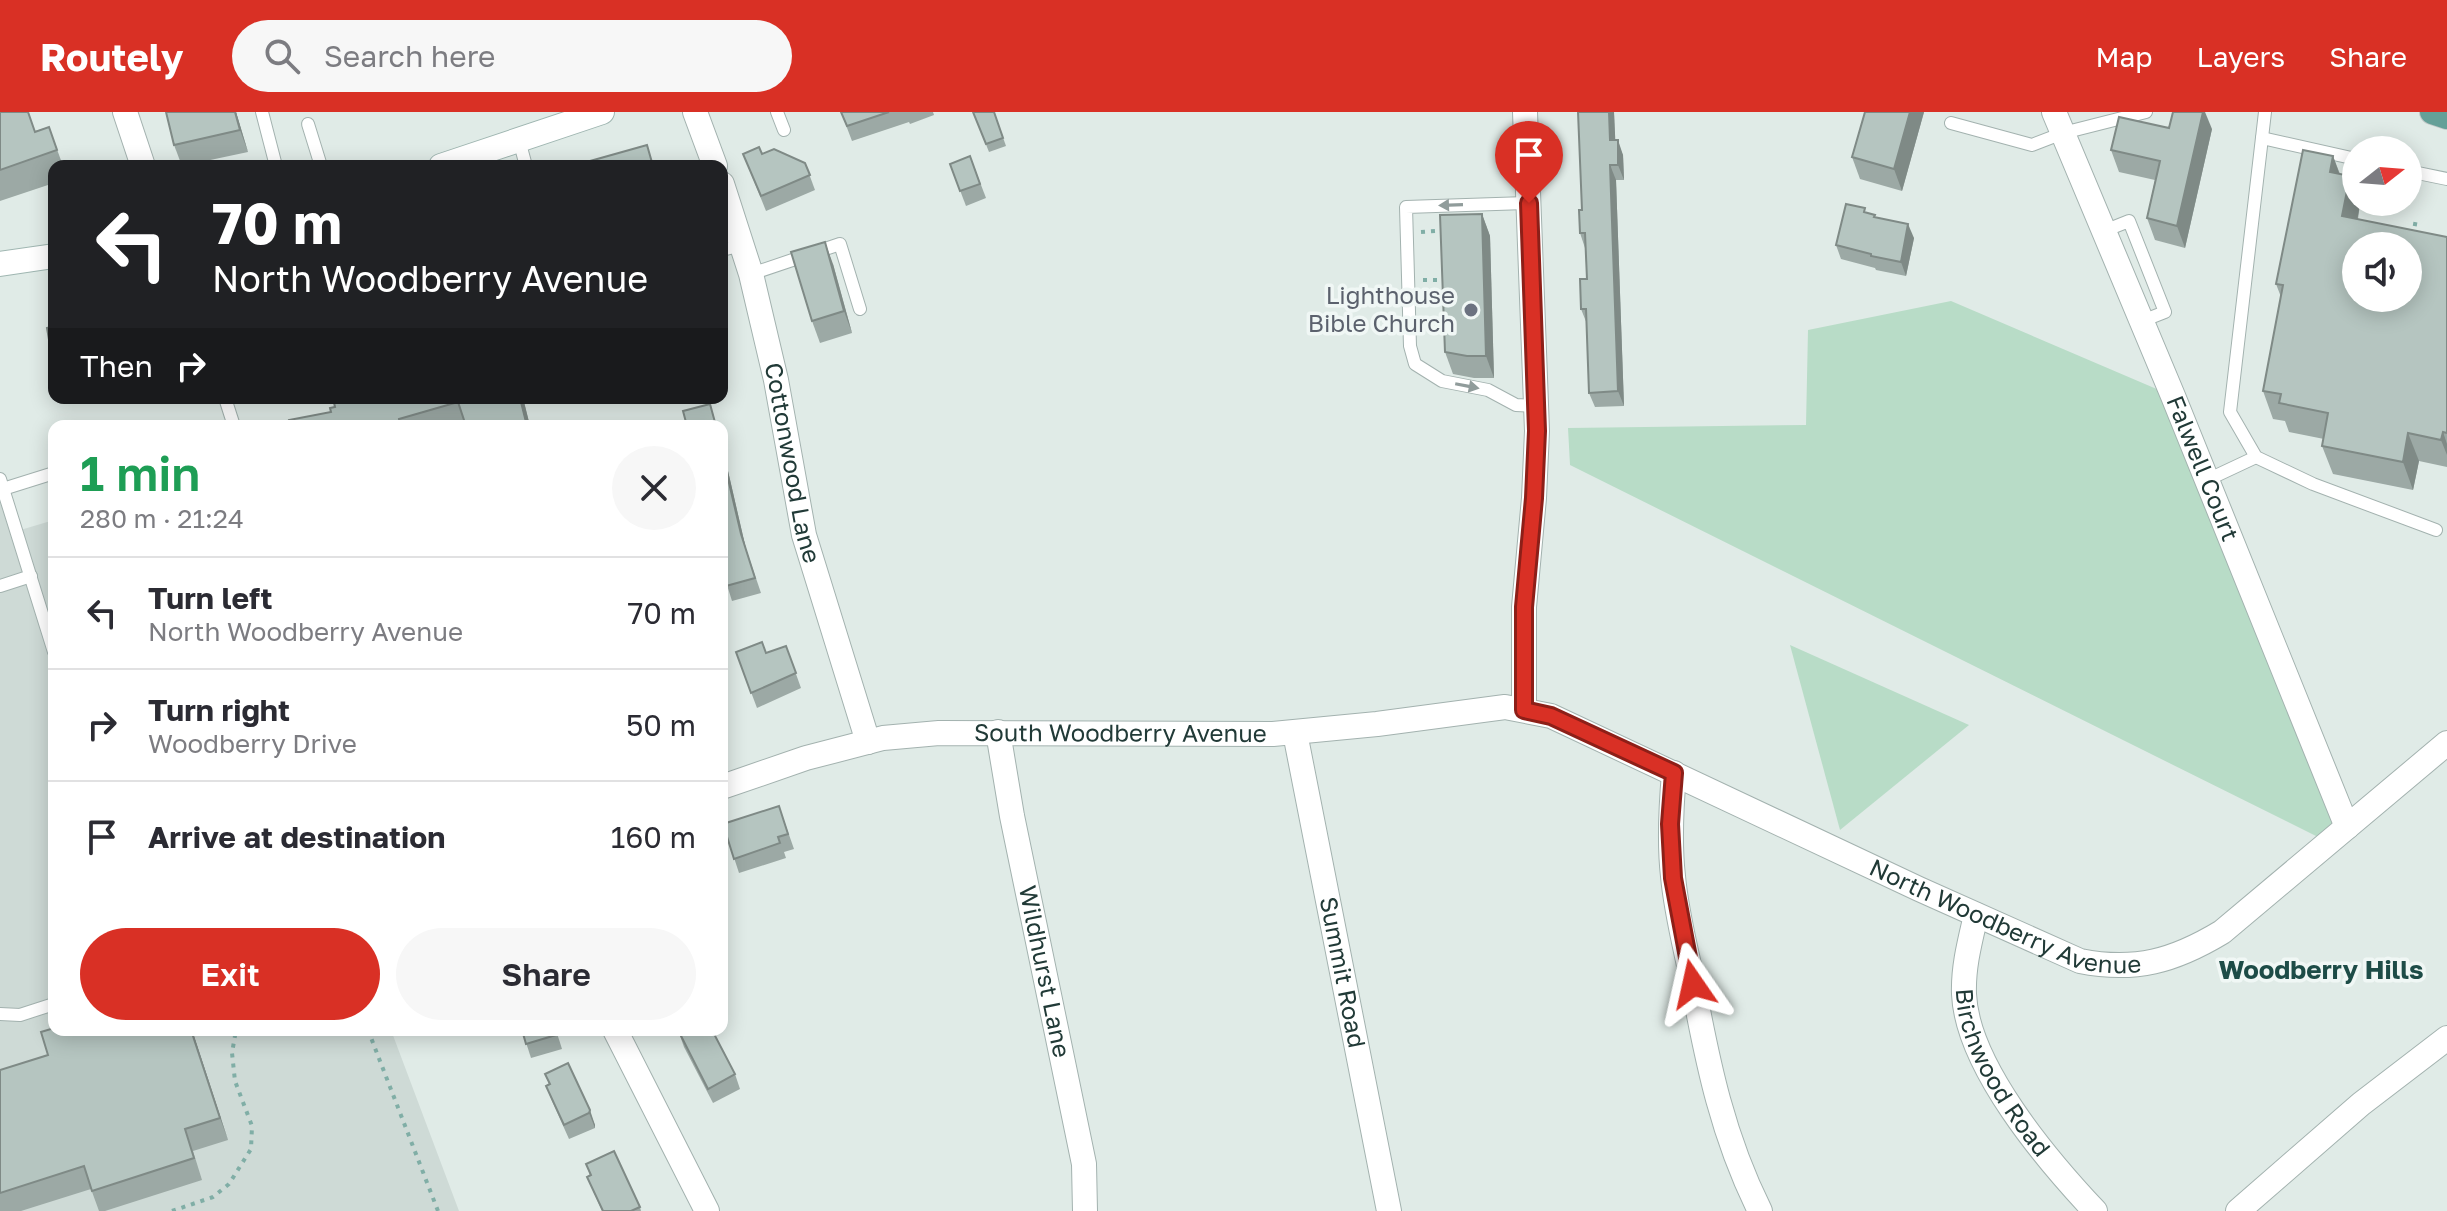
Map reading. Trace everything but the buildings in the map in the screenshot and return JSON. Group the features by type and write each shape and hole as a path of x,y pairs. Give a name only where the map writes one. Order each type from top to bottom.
{"main road":[{"path":"2432,112 2447,117"}],"street":[{"path":"125,112 141,160"},
{"path":"459,160 601,112"},
{"path":"695,112 713,160"},
{"path":"1524,710 1524,607 1534,498 1536,406 1525,112"},
{"name":"Falwell Court","path":"2059,122 2347,827"},
{"name":"Cottonwood Lane","path":"728,222 732,248 751,274 776,380 804,535 868,742"},
{"path":"0,264 48,257"},
{"name":"South Woodberry Avenue","path":"728,785 806,758 868,742 939,733 1295,733 1505,707 1524,710"},
{"name":"North Woodberry Avenue","path":"1524,710 1551,716 2080,961 2106,966 2133,966 2160,961 2195,948 2222,932 2447,743"},
{"name":"Wildhurst Lane","path":"998,732 1012,816 1084,1164 1085,1211"},
{"name":"Summit Road","path":"1295,733 1389,1211"},
{"path":"1674,773 1670,824 1673,878 1703,1037 1724,1127 1760,1211"},
{"name":"Birchwood Road","path":"1976,915 1965,967 1964,996 1969,1024 1979,1051 2038,1146 2095,1211"},
{"path":"618,1036 707,1211"},
{"path":"2238,1211 2361,1104 2447,1038"}],"lane":[{"path":"262,112 274,160"},
{"path":"777,112 784,130"},
{"path":"1951,123 2032,145 2059,122 2146,112"},
{"path":"2265,112 2230,412 2256,457 2327,490 2436,530"},
{"path":"308,124 319,160"},
{"path":"2262,138 2342,156"},
{"path":"519,140 524,160"},
{"path":"2422,174 2447,179"},
{"path":"1529,203 1406,207 1410,346 1415,364 1442,381 1488,390 1516,405 1536,406"},
{"path":"751,274 840,244 860,309"},
{"path":"2207,480 2256,457"},
{"path":"48,474 2,484 48,632"},
{"path":"0,586 31,576"},
{"path":"0,1014 20,1015 48,1006"}],"path":[{"path":"2414,232 2416,219"},
{"path":"172,1211 213,1197 229,1184 251,1149 252,1126 235,1081 232,1053 235,1036"},
{"path":"370,1036 438,1211"}],"shaded area":[{"path":"0,479 17,531 48,522 48,1036 393,1036 459,1211 0,1211"}],"green space":[{"path":"1951,301 2173,396 2347,827 2328,842 1570,465 1568,428 1806,425 1808,330"},
{"path":"1790,645 1969,725 1840,830"}],"place":[{"name":"Lighthouse Bible Church","path":"1471,310"}],"district":[{"name":"Woodberry Hills","path":"2321,970"}],"route":[{"path":"1529,203 1537,431 1524,607 1524,710 1551,716 1674,773 1670,824 1673,878 1693,984"}]}
